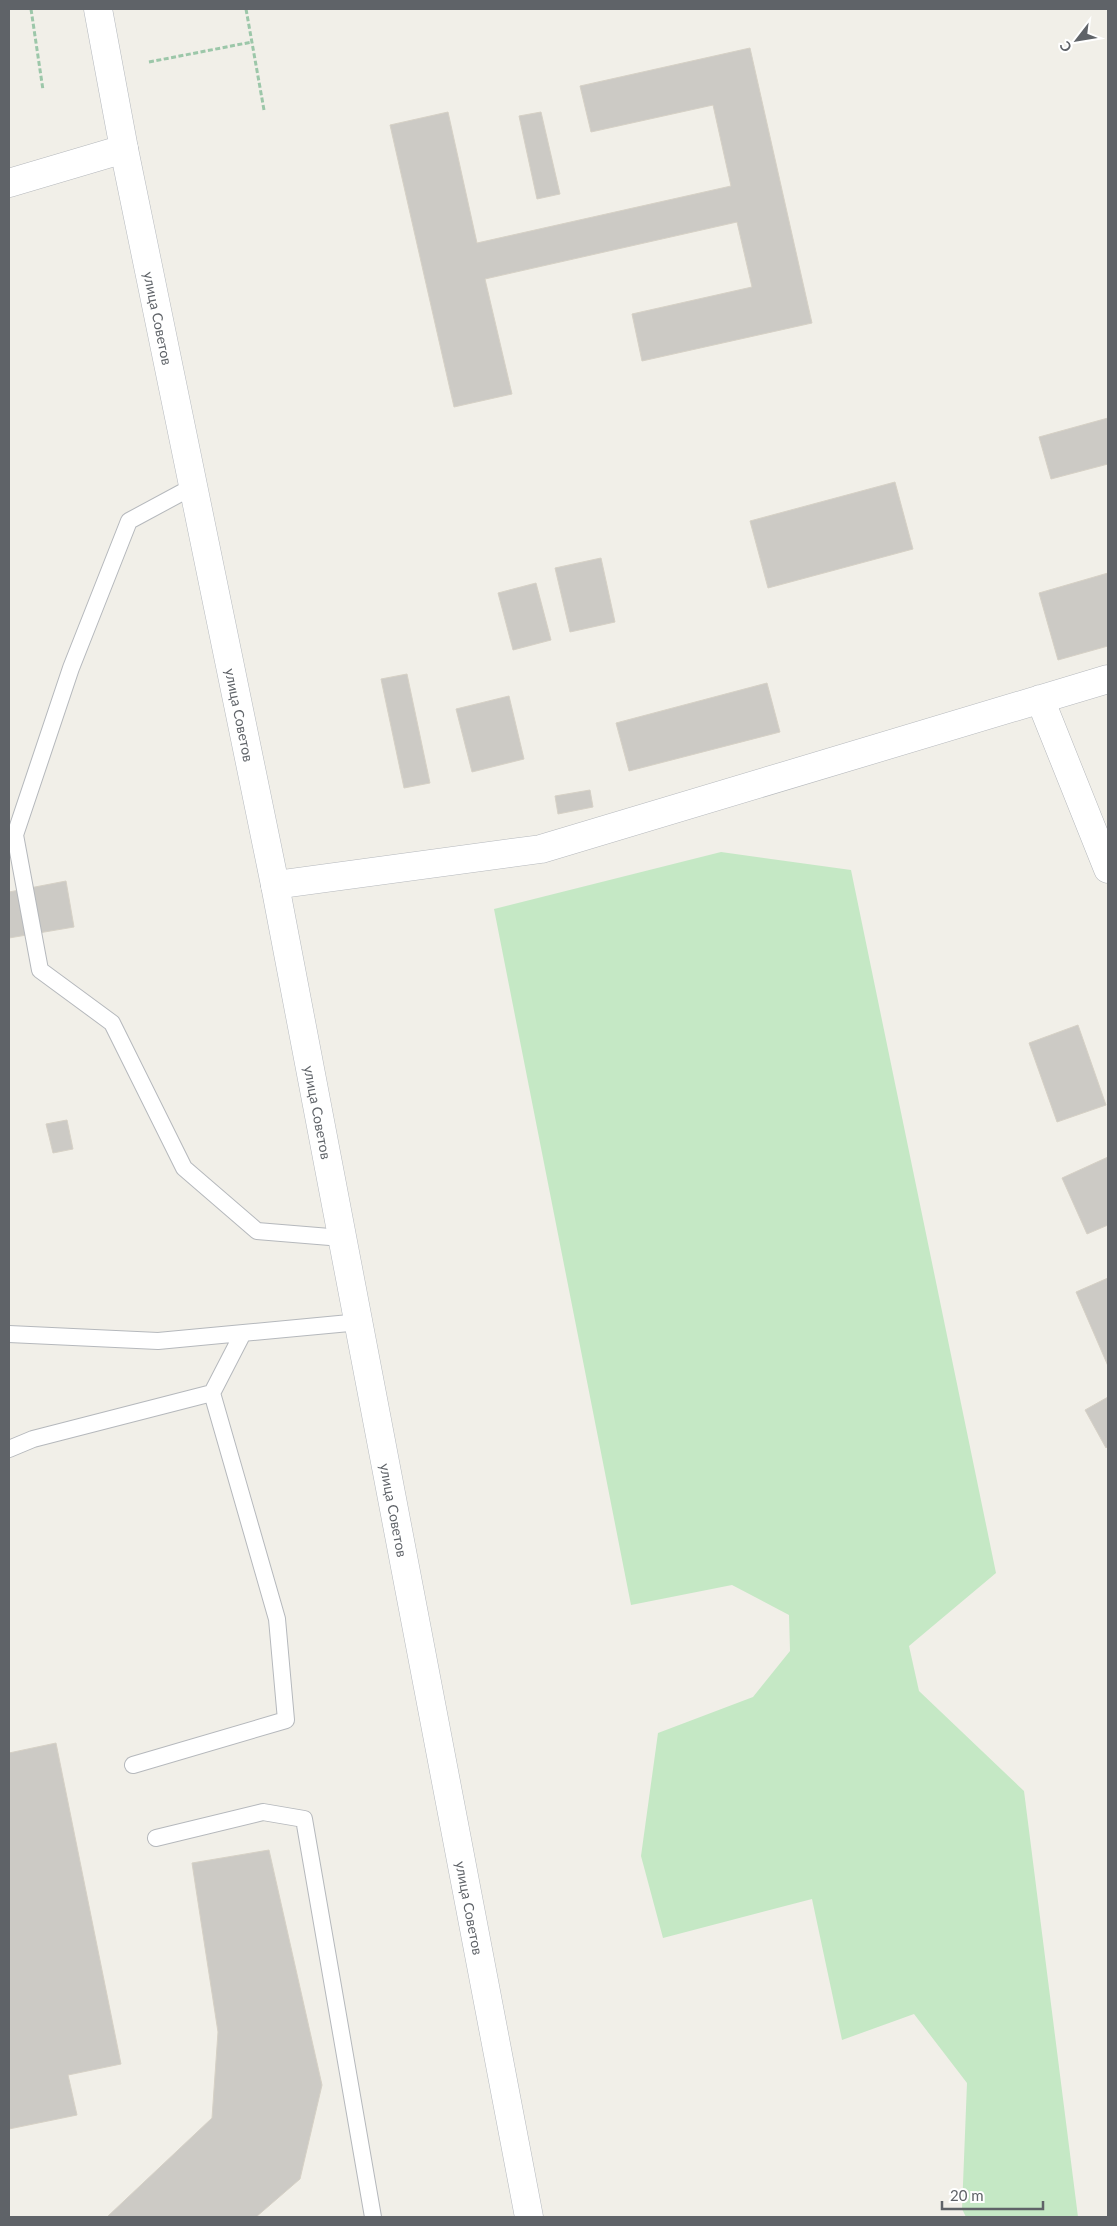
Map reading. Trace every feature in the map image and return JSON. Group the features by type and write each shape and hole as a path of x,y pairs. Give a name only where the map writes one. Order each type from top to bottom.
{"main road":[{"name":"улица Советов","path":"98,9 124,149 275,885 342,1238 360,1322 529,2217"},
{"path":"9,183 124,149"},
{"path":"275,885 541,849 1108,679"},
{"path":"1040,700 1108,869"}],"lane":[{"path":"194,486 129,521 71,668 16,835 40,970 112,1023 184,1168 257,1231 342,1238"},
{"path":"9,1334 158,1341 360,1322"},
{"path":"134,1765 286,1720 277,1619 212,1393 243,1333"},
{"path":"9,1449 33,1440 212,1393"},
{"path":"156,1838 263,1812 304,1819 373,2217"}],"path":[{"path":"30,9 43,90"},
{"path":"246,9 264,110"},
{"path":"149,62 252,42"}],"green space":[{"path":"721,852 851,870 996,1573 909,1646 919,1691 1024,1791 1078,2217 966,2217 962,2209 967,2083 914,2014 842,2040 812,1899 663,1938 641,1856 658,1733 753,1697 790,1651 789,1615 732,1585 631,1605 494,909"}],"building":[{"path":"750,48 812,323 642,361 632,314 752,287 737,222 485,279 512,394 454,407 390,125 448,112 477,243 731,186 713,105 591,132 580,86"},
{"path":"541,112 560,194 537,199 519,116"},
{"path":"1108,418 1108,464 1051,479 1039,437"},
{"path":"895,482 913,549 768,588 750,521"},
{"path":"601,558 615,622 570,632 555,568"},
{"path":"1108,573 1108,646 1058,660 1039,593"},
{"path":"536,583 551,640 513,650 498,593"},
{"path":"407,674 430,783 404,788 381,679"},
{"path":"767,683 780,732 629,771 616,723"},
{"path":"509,696 524,759 472,772 456,709"},
{"path":"590,790 593,807 558,814 555,796"},
{"path":"66,881 74,927 9,938 9,892"},
{"path":"1078,1025 1106,1105 1057,1122 1029,1043"},
{"path":"67,1120 73,1149 53,1153 46,1124"},
{"path":"1108,1157 1108,1225 1087,1234 1062,1178"},
{"path":"1108,1278 1108,1366 1076,1292"},
{"path":"1108,1397 1108,1446 1106,1448 1085,1410"},
{"path":"56,1743 121,2064 68,2075 77,2115 9,2129 9,1753"},
{"path":"269,1850 322,2085 300,2179 256,2217 107,2217 212,2118 218,2032 192,1863"}]}
